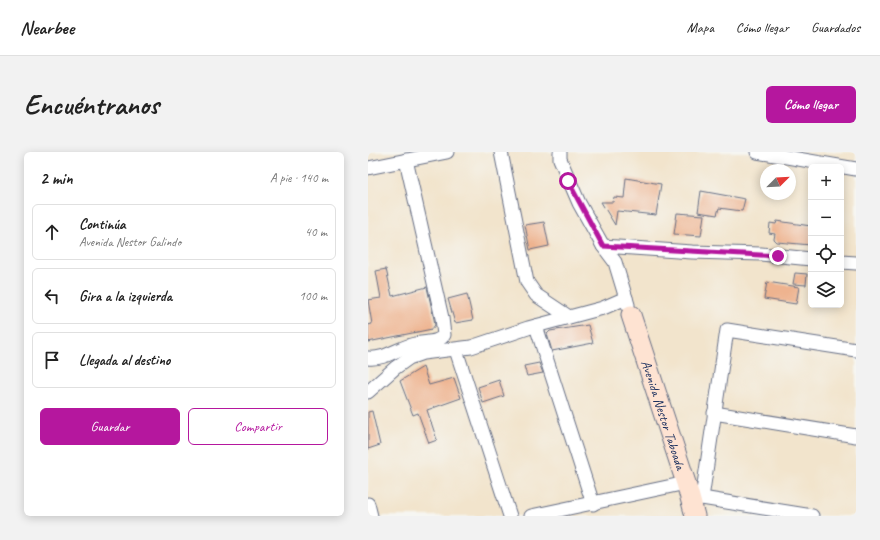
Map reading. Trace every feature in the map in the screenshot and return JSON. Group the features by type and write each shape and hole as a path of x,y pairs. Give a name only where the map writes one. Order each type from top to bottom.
{"street":[{"path":"368,168 447,152"},
{"path":"501,152 527,282 536,295 569,317"},
{"path":"368,392 395,368 409,358 423,353 471,347 536,326 603,308 628,306 615,262 603,246 568,181 560,159 560,152"},
{"path":"759,152 856,169"},
{"path":"368,358 382,357 414,344 436,342 444,335 442,318 406,160"},
{"path":"603,246 692,252 761,254 808,259"},
{"path":"844,262 856,263"},
{"name":"Avenida Nestor Taboada","path":"628,306 694,499"},
{"path":"536,326 593,504"},
{"path":"694,499 714,413 727,330 856,350"},
{"path":"456,350 510,516"},
{"path":"714,413 856,436"},
{"path":"531,516 550,514 593,504 694,499 812,516"},
{"path":"368,504 371,516"}],"building":[{"path":"626,178 661,184 656,215 617,211 615,225 601,202 613,202 614,197 624,198"},
{"path":"701,191 745,199 742,211 719,208 717,215 698,212"},
{"path":"677,213 704,215 701,236 674,234"},
{"path":"777,221 808,226 808,245 777,242 774,239 775,234 769,233 770,223 776,224"},
{"path":"544,222 549,246 530,250 525,225"},
{"path":"386,269 392,296 427,287 435,325 432,329 368,342 368,325 372,324 368,300 381,298 376,271"},
{"path":"795,273 807,274 806,285 793,284"},
{"path":"767,282 799,287 796,304 764,299"},
{"path":"467,294 473,320 455,323 448,299"},
{"path":"588,325 593,343 552,351 547,334 550,331"},
{"path":"539,363 543,373 527,376 524,366"},
{"path":"423,367 429,385 454,378 461,398 427,410 437,440 429,443 418,413 413,415 400,381"},
{"path":"499,380 504,396 483,403 478,387"},
{"path":"372,411 380,445 368,449 368,412"}],"route":[{"path":"568,181 603,246 778,256"}]}
